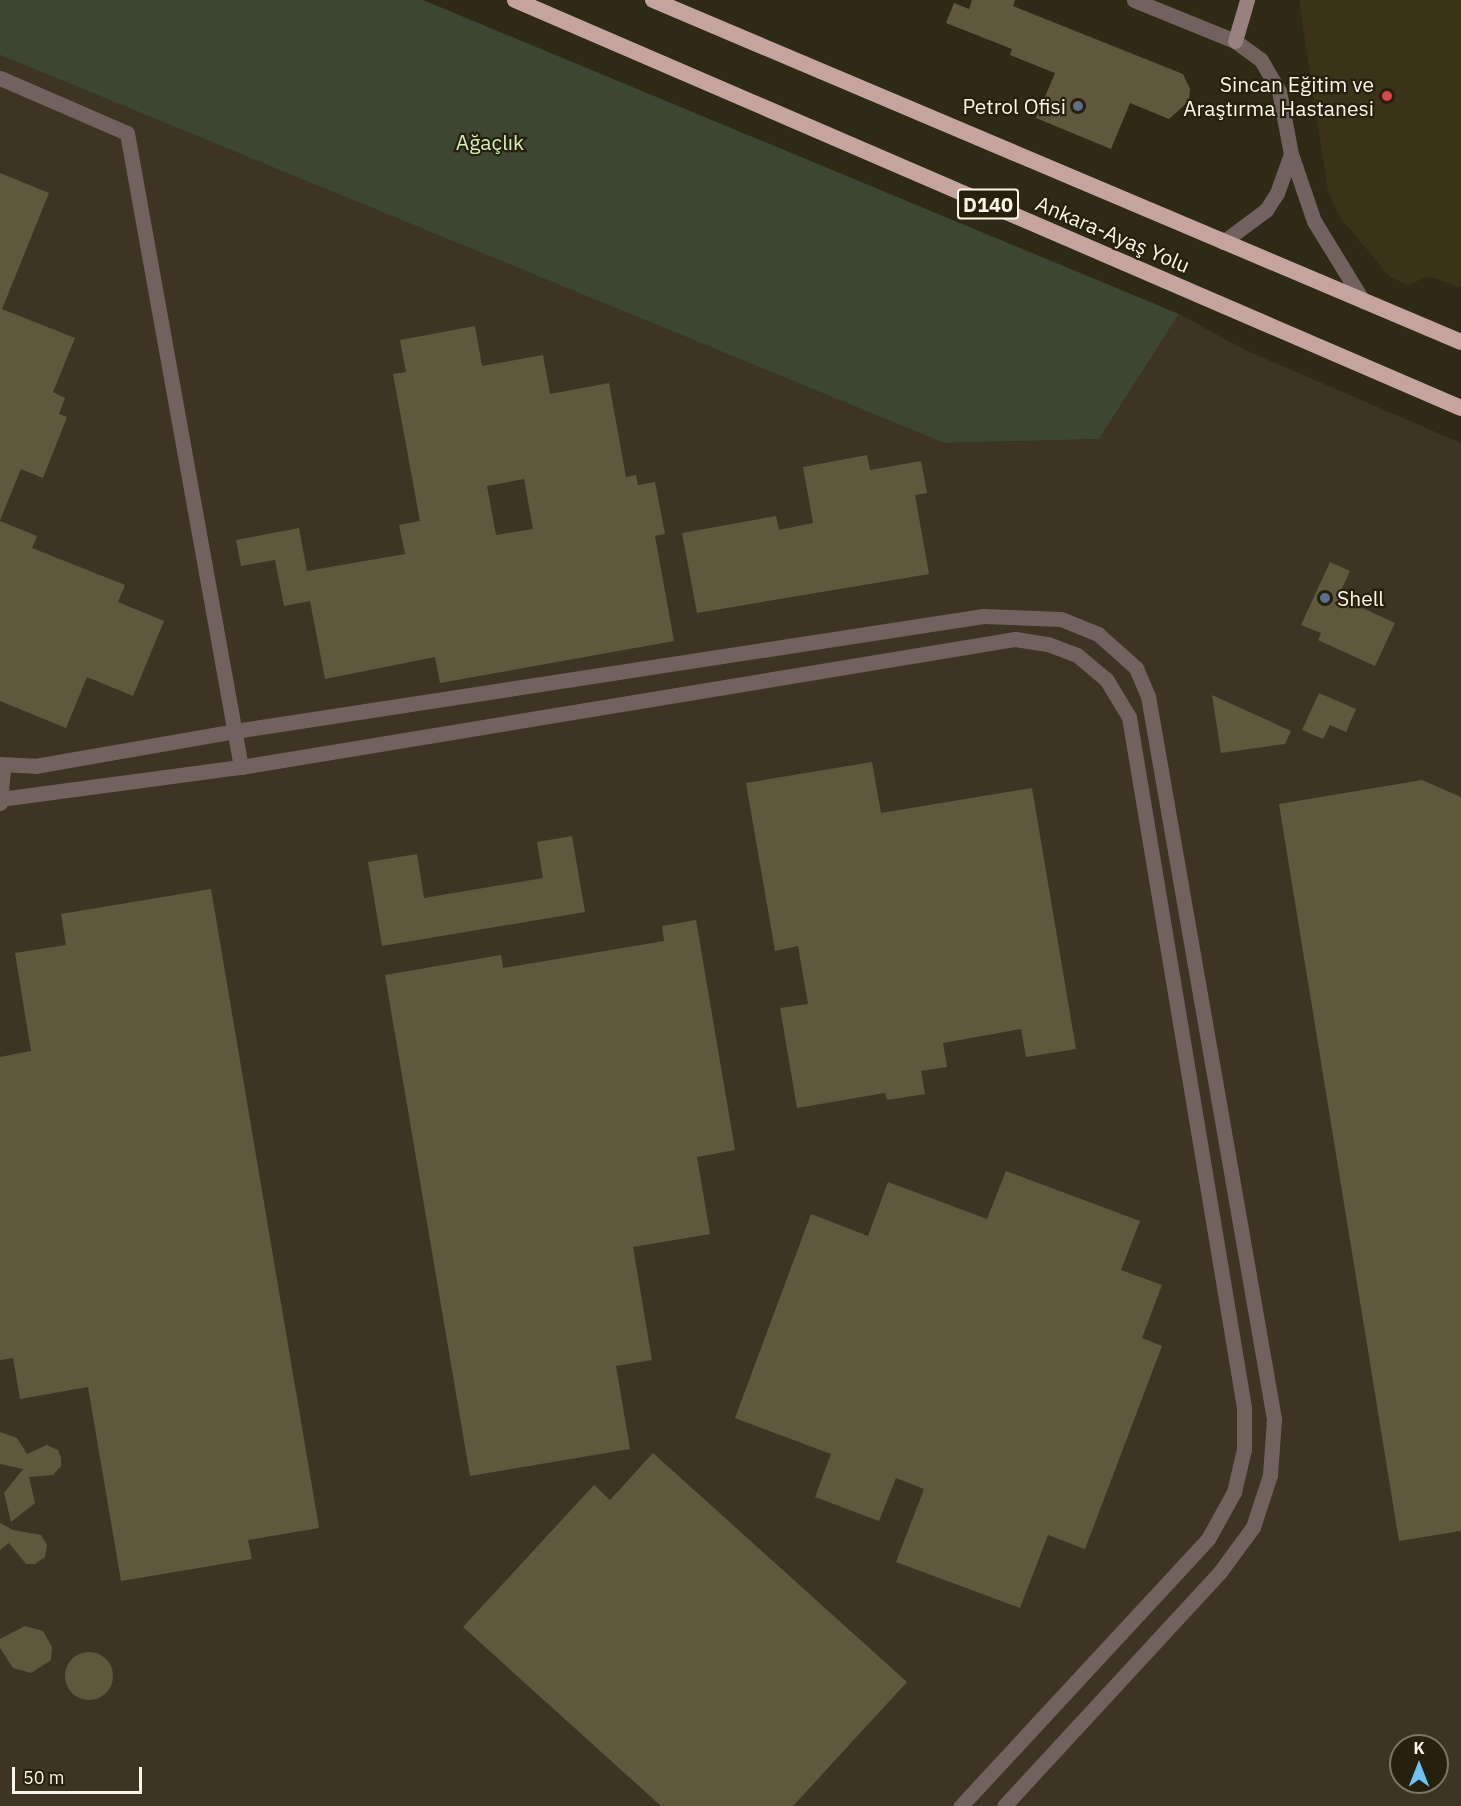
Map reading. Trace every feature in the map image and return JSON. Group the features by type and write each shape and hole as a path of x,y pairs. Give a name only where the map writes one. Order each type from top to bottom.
{"highway":[{"name":"Ankara-Ayaş Yolu","path":"515,0 1461,408"},
{"name":"Ankara-Ayaş Yolu","path":"652,0 1461,342"}],"main road":[{"path":"1235,41 1247,0"}],"street":[{"path":"1134,0 1235,41 1261,60 1275,79 1291,154 1314,220 1363,301"},
{"path":"0,78 127,133 241,767"},
{"path":"1223,242 1266,210 1277,193 1291,154"},
{"path":"961,1806 1208,1539 1234,1492 1244,1449 1244,1407 1129,717 1106,679 1077,655 1048,644 1015,639 241,767 0,800 1,765 35,766 235,731 984,616 1061,619 1098,634 1136,668 1148,696 1274,1419 1270,1475 1253,1527 1220,1572 1004,1806"}],"shaded area":[{"name":"Sincan Eğitim ve Araştırma Hastanesi","path":"1299,0 1461,0 1461,288 1429,276 1408,285 1390,277 1339,216 1328,191"},
{"path":"0,55 944,443 1099,439 1179,314 1245,350 1461,443 1461,1806 0,1806"}],"green space":[{"name":"Ağaçlık","path":"0,0 423,0 1179,314 1099,439 944,443 0,55"}],"building":[{"path":"972,0 1015,0 1013,6 1183,74 1190,89 1189,101 1169,119 1130,103 1111,149 1036,118 1055,73 1010,55 1012,49 946,23 954,3 969,9"},
{"path":"0,173 49,193 2,309 75,338 53,392 65,398 59,414 67,417 43,478 21,469 0,520"},
{"path":"475,326 482,366 543,355 550,394 609,383 626,477 636,475 638,485 655,482 665,534 655,536 674,641 440,683 435,657 325,679 310,601 284,606 275,560 241,566 236,540 299,528 307,571 405,554 399,525 420,521 393,374 406,372 400,340","holes":["524,479 533,529 496,535 487,486"]},
{"path":"867,455 870,470 921,461 927,493 915,495 929,574 697,613 682,533 776,516 779,530 813,523 803,467"},
{"path":"0,521 37,536 32,548 125,585 118,602 164,621 133,696 87,677 66,728 0,701"},
{"path":"1330,562 1350,571 1338,597 1395,623 1375,666 1318,640 1321,633 1301,625"},
{"path":"1319,693 1356,709 1346,732 1330,725 1323,739 1302,730"},
{"path":"1212,695 1291,731 1285,744 1221,753"},
{"path":"872,762 881,813 1032,788 1076,1049 1026,1057 1021,1029 943,1043 947,1067 921,1071 925,1094 887,1100 885,1093 797,1108 780,1008 808,1004 798,946 775,951 746,783"},
{"path":"1422,780 1461,797 1461,1531 1399,1541 1279,804"},
{"path":"572,836 585,912 382,946 368,862 417,854 424,898 543,878 537,842"},
{"path":"211,889 319,1528 248,1540 252,1559 121,1581 88,1387 20,1399 13,1358 0,1360 0,1057 31,1051 15,953 66,945 61,914"},
{"path":"696,920 735,1150 697,1157 710,1234 633,1247 652,1360 616,1366 630,1449 470,1476 385,975 501,955 503,968 664,941 662,926"},
{"path":"1006,1171 1140,1221 1121,1270 1162,1285 1142,1338 1162,1346 1085,1549 1048,1535 1020,1608 896,1562 924,1489 896,1478 879,1521 815,1497 831,1454 735,1418 811,1214 868,1236 888,1182 987,1219"},
{"path":"0,1432 17,1438 27,1454 47,1445 58,1450 61,1458 61,1466 53,1475 29,1477 35,1503 11,1522 4,1493 23,1469 0,1464"},
{"path":"653,1453 907,1682 793,1806 661,1806 463,1627 594,1485 610,1500"},
{"path":"0,1523 13,1530 41,1535 47,1545 45,1557 35,1564 26,1564 9,1543 0,1550"},
{"path":"25,1626 43,1631 52,1647 51,1660 31,1673 13,1668 0,1648 0,1639"},
{"path":"89,1652 106,1659 113,1676 106,1693 89,1700 72,1693 65,1676 72,1659"}],"place":[{"name":"Sincan Eğitim ve Araştırma Hastanesi","path":"1387,96"},
{"name":"Petrol Ofisi","path":"1078,106"},
{"name":"Shell","path":"1325,598"}]}
